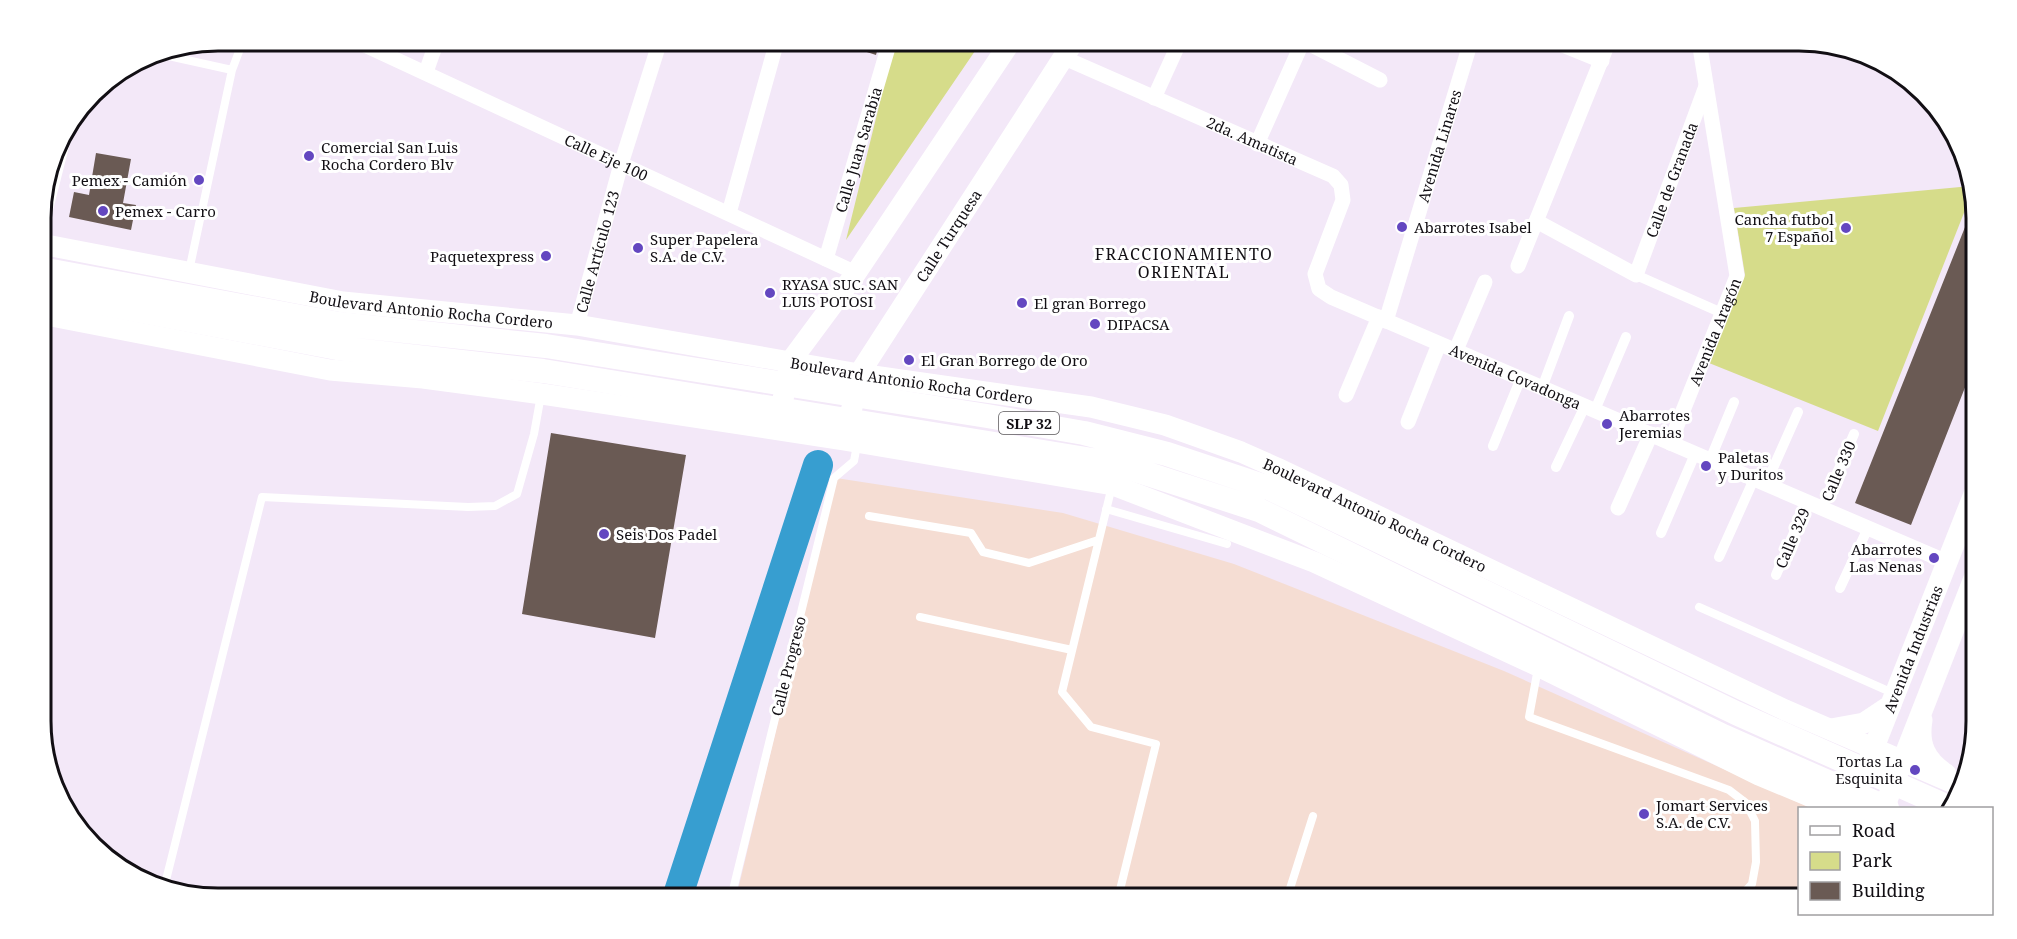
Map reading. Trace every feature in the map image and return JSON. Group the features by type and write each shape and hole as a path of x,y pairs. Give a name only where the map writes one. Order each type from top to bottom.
{"highway":[{"name":"Boulevard Antonio Rocha Cordero","path":"51,271 339,324 546,346 987,416 1084,433 1167,454 1269,489 1736,713 1943,805"},
{"name":"SLP 32","path":"51,293 337,348 543,371 1118,464 1259,510 1723,736 1883,807"}],"main road":[{"path":"777,431 790,362 856,273 1004,51"},
{"name":"Calle Turquesa","path":"853,444 859,374 1067,51"},
{"name":"Boulevard Antonio Rocha Cordero","path":"51,245 343,302 577,325 859,374 1128,415 1241,452 1785,710 1954,783"},
{"path":"51,316 231,353 330,370 423,378 542,394 920,453 1112,488 1314,562 1538,666 1759,775 1836,807"},
{"path":"699,418 723,413 736,398 739,387 739,376 730,358 709,347"},
{"path":"920,453 905,446 898,436 894,414 904,394 914,387 931,384"},
{"name":"Avenida Industrias","path":"1850,807 1966,514"},
{"name":"Avenida Industrias","path":"1885,807 1966,599"},
{"path":"1830,730 1864,723 1893,700"},
{"path":"1925,704 1919,736 1924,752 1932,764 1954,781"},
{"path":"1759,775 1792,774 1800,769 1811,754 1813,745 1808,728 1785,710"},
{"path":"1924,807 1935,794 1951,790"},
{"path":"1804,794 1818,807"}],"street":[{"name":"Calle Eje 100","path":"381,51 856,273"},
{"path":"426,72 433,51"},
{"name":"Calle Artículo 123","path":"577,325 621,164 657,51"},
{"path":"729,213 774,51"},
{"name":"Calle Juan Sarabia","path":"826,259 887,51"},
{"name":"2da. Amatista","path":"1072,51 1154,98 1333,176 1341,185 1343,200 1315,274 1319,289"},
{"path":"1154,98 1175,51"},
{"path":"1257,144 1299,51"},
{"path":"1325,51 1380,80"},
{"name":"Avenida Linares","path":"1346,395 1382,319 1467,51"},
{"path":"1579,51 1602,61"},
{"path":"1518,266 1538,222 1605,51"},
{"name":"Avenida Aragón","path":"1670,443 1737,276 1701,51"},
{"name":"Calle de Granada","path":"1636,275 1707,84"},
{"path":"1538,222 1636,275 1722,313"},
{"path":"1455,350 1485,282"},
{"name":"Avenida Covadonga","path":"1319,289 1331,297 1439,344 1947,562"},
{"path":"1542,388 1569,316"},
{"path":"1556,467 1590,408 1626,337"},
{"path":"1408,422 1439,344"},
{"path":"1493,446 1521,378"},
{"path":"1710,460 1734,402"},
{"path":"1719,556 1798,412"},
{"path":"1618,508 1651,434"},
{"name":"Calle 330","path":"1822,508 1854,434"},
{"path":"1661,533 1695,454"},
{"name":"Calle 329","path":"1776,574 1807,501"},
{"path":"1840,588 1868,528"}],"lane":[{"path":"189,272 232,70 239,51"},
{"path":"174,57 232,70"},
{"path":"52,200 61,163"},
{"path":"166,879 262,497 468,507 495,506 517,494 542,394"},
{"path":"853,444 1112,488 1062,692 1090,727 1156,744 1120,888"},
{"name":"Calle Progreso","path":"733,888 834,478 854,461 853,444"},
{"path":"1106,509 1227,544"},
{"path":"869,516 971,533 983,552 1029,563 1098,540"},
{"path":"1699,607 1893,700"},
{"path":"920,617 1072,650"},
{"path":"1538,666 1529,717 1729,790 1746,803 1755,821 1756,862 1752,884 1748,888"},
{"path":"1290,888 1313,816"}],"shaded area":[{"path":"836,478 1063,513 1234,564 1504,671 1809,807 1798,807 1798,888 738,888"}],"green space":[{"path":"893,51 975,51 846,240"},
{"path":"1963,187 1966,209 1878,431 1709,363 1745,275 1734,208"}],"building":[{"path":"864,51 877,51 876,55"},
{"path":"96,153 131,159 123,203 136,205 131,230 69,217 74,192 89,195"},
{"path":"1966,225 1966,385 1911,525 1855,503"},
{"name":"Seis Dos Padel","path":"551,433 686,455 655,638 522,614"}],"waterway":[{"path":"680,888 818,465"}],"place":[{"name":"Comercial San Luis Rocha Cordero Blv","path":"309,156"},
{"name":"Pemex - Camión","path":"199,180"},
{"name":"Pemex - Carro","path":"103,211"},
{"name":"Abarrotes Isabel","path":"1402,227"},
{"name":"Cancha futbol 7 Español","path":"1846,228"},
{"name":"Super Papelera S.A. de C.V.","path":"638,248"},
{"name":"Paquetexpress","path":"546,256"},
{"name":"RYASA SUC. SAN LUIS POTOSI","path":"770,293"},
{"name":"El gran Borrego","path":"1022,303"},
{"name":"DIPACSA","path":"1095,324"},
{"name":"El Gran Borrego de Oro","path":"909,360"},
{"name":"Abarrotes Jeremias","path":"1607,424"},
{"name":"Paletas y Duritos","path":"1706,466"},
{"name":"Seis Dos Padel","path":"604,534"},
{"name":"Abarrotes Las Nenas","path":"1934,558"},
{"name":"Tortas La Esquinita","path":"1915,770"},
{"name":"Jomart Services S.A. de C.V.","path":"1644,814"}],"district":[{"name":"FRACCIONAMIENTO ORIENTAL","path":"1184,263"}]}
